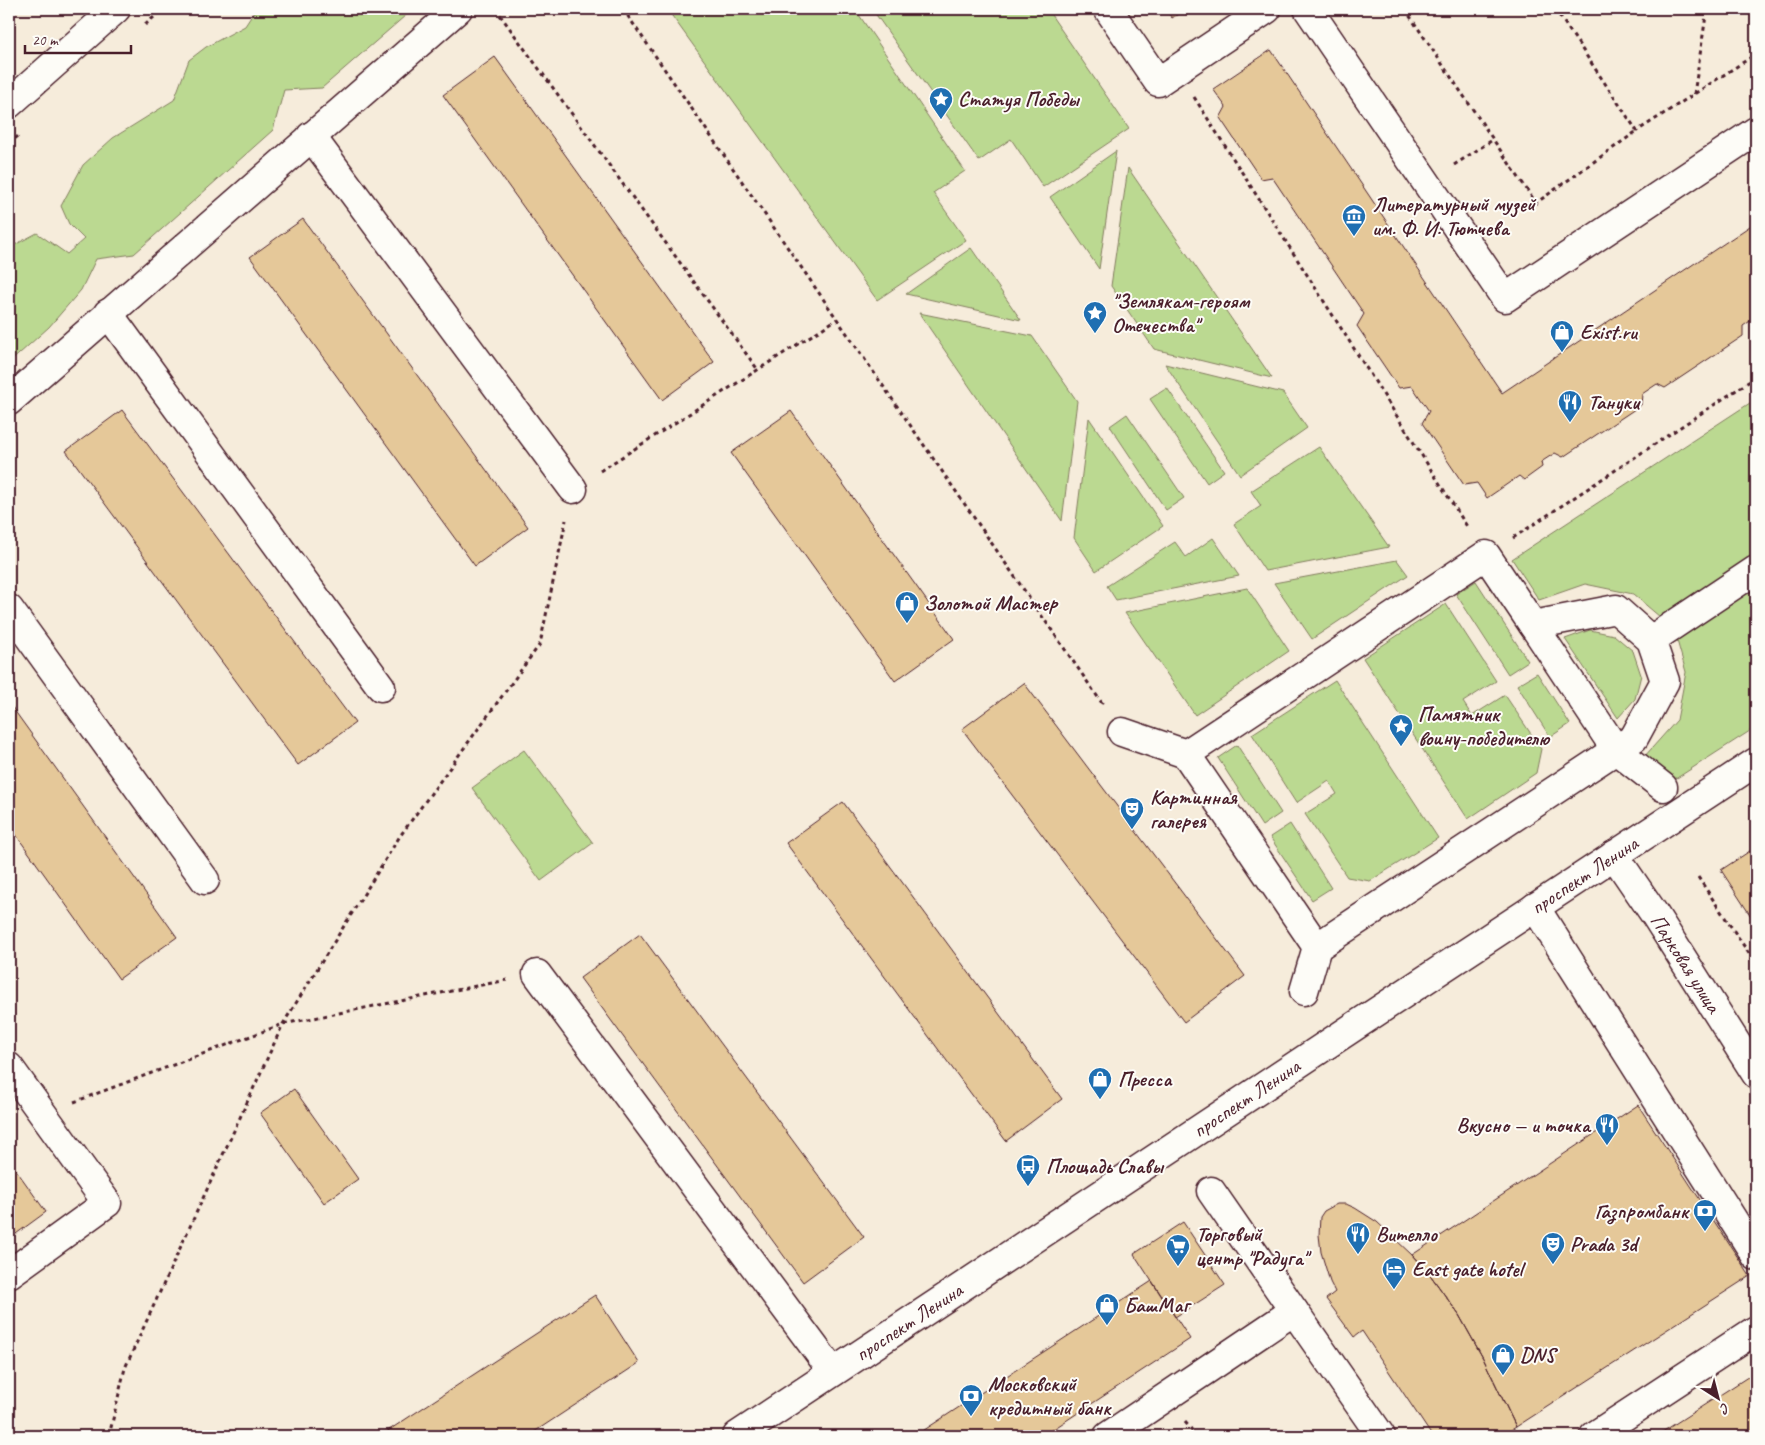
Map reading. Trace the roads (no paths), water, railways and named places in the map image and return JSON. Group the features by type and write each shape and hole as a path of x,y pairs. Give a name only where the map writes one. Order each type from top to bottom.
{"street":[{"path":"9,104 116,9"},
{"path":"9,401 458,9"},
{"path":"1108,9 1158,82 1267,9"},
{"path":"1308,9 1505,298 1756,131"},
{"path":"311,136 573,489"},
{"path":"108,313 381,686"},
{"path":"1186,754 1486,555 1616,750 1663,787"},
{"path":"1651,640 1756,570"},
{"path":"9,609 205,880"},
{"path":"1304,991 1318,947 1634,738 1665,681 1651,640 1616,609 1533,625"},
{"path":"1122,732 1186,754 1318,947"},
{"name":"проспект Ленина","path":"738,1436 1756,762"},
{"name":"Парковая улица","path":"1614,855 1756,1074"},
{"path":"1535,907 1756,1256"},
{"path":"537,974 833,1372"},
{"path":"9,1067 106,1203 9,1274"},
{"path":"1211,1191 1381,1436"},
{"path":"1108,1436 1294,1311"},
{"path":"1594,1436 1756,1330"}],"place":[{"name":"Статуя Победы","path":"941,120"},
{"name":"Литературный музей им. Ф. И. Тютчева","path":"1354,237"},
{"name":"\"Землякам-героям Отечества\"","path":"1095,334"},
{"name":"Exist.ru","path":"1562,353"},
{"name":"Тануки","path":"1570,423"},
{"name":"Золотой Мастер","path":"907,624"},
{"name":"Памятник воину-победителю","path":"1401,747"},
{"name":"Картинная галерея","path":"1132,830"},
{"name":"Пресса","path":"1100,1100"},
{"name":"Вкусно — и точка","path":"1607,1146"},
{"name":"Площадь Славы","path":"1028,1187"},
{"name":"Газпромбанк","path":"1705,1232"},
{"name":"Вителло","path":"1358,1255"},
{"name":"Prada 3d","path":"1553,1265"},
{"name":"Торговый центр \"Радуга\"","path":"1178,1267"},
{"name":"East gate hotel","path":"1394,1290"},
{"name":"БашМаг","path":"1107,1326"},
{"name":"DNS","path":"1503,1376"},
{"name":"Московский кредитный банк","path":"971,1417"}]}
